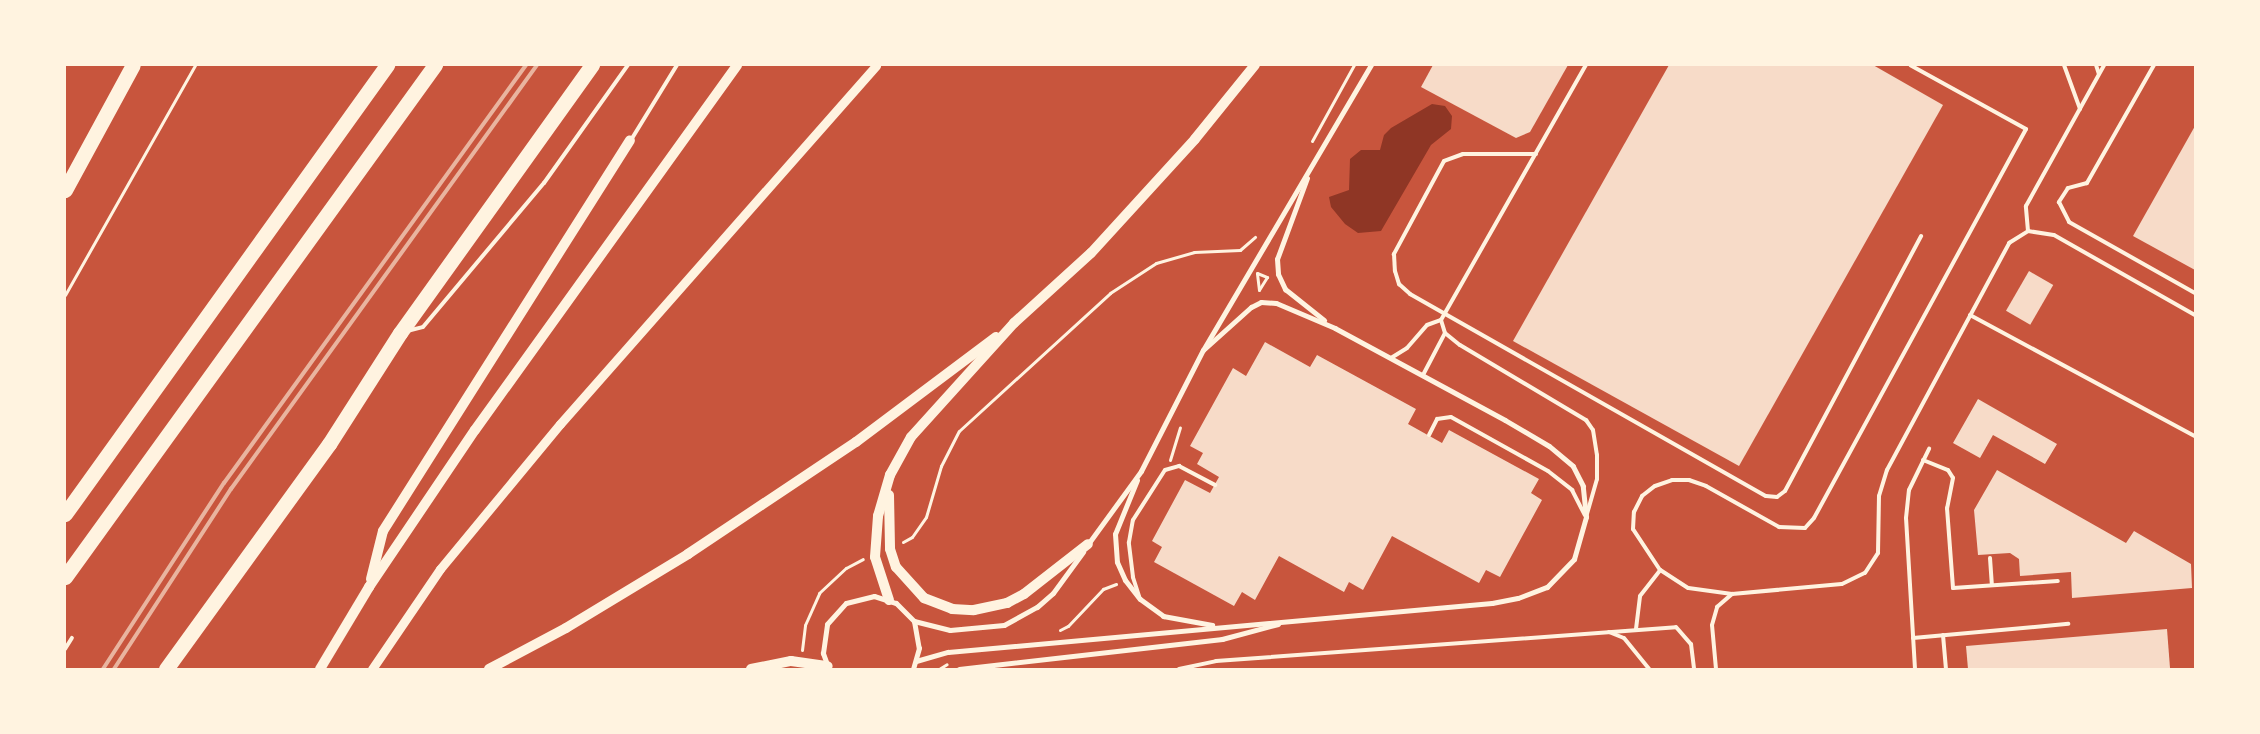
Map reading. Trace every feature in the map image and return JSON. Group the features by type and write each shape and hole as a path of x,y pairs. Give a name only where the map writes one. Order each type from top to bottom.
{"highway":[{"path":"65,190 133,65"},
{"path":"65,514 387,65"},
{"path":"65,577 435,65"},
{"path":"166,669 329,444 400,333 592,65"}],"main road":[{"path":"320,669 369,587 475,430 737,65"},
{"path":"489,669 566,628 688,554 856,442 1014,323 1091,253 1196,139 1255,65"},
{"path":"369,587 384,531 630,140"},
{"path":"888,600 875,557 878,516 890,475 911,438 1014,323"},
{"path":"890,475 887,518 890,549 900,573 924,598 952,609 974,610 1007,603 1024,594 1088,544"},
{"path":"751,669 801,661 828,668"}],"street":[{"path":"372,669 440,569 548,440 876,65"},
{"path":"1218,626 1163,616 1140,599 1125,580 1117,562 1115,534 1141,471 1204,350 1371,65"},
{"path":"1309,170 1298,210 1277,259 1278,274 1285,289 1335,328"},
{"path":"916,661 948,652 1218,626 1283,622 1518,598 1547,587 1563,573 1574,559 1586,517 1583,486 1573,466 1550,446 1335,328 1286,306 1261,302 1240,314 1204,350"},
{"path":"914,622 950,630 1004,625 1037,606 1053,593 1141,471"},
{"path":"828,668 823,638 835,612 860,598 888,600 903,608 914,622 920,648 913,669"},
{"path":"960,669 1222,639 1259,631 1283,622"}],"lane":[{"path":"400,333 423,327 544,183 628,65"},
{"path":"630,140 677,65"},
{"path":"1391,358 1407,348 1428,325 1441,320 1586,65"},
{"path":"1910,65 2026,129 1814,518 1805,528 1779,527 1706,486 1689,480 1663,483 1642,496 1634,512 1633,529 1660,570 1688,588 1732,594 1842,584 1865,572 1878,553 1879,496 1887,470 2009,243 2028,231 2054,235 2195,315"},
{"path":"2064,65 2080,109"},
{"path":"2096,65 2099,74"},
{"path":"2028,231 2026,206 2104,65"},
{"path":"2154,65 2087,183 2068,188 2059,202 2069,222 2195,293"},
{"path":"1536,154 1463,154 1452,156 1440,169 1399,240 1394,254 1394,271 1399,284 1410,294 1766,496 1777,497 1785,492 1921,236"},
{"path":"1970,315 2195,436"},
{"path":"1441,320 1445,332 1460,345 1586,420 1593,430 1597,456 1597,479 1586,517"},
{"path":"1423,375 1445,332"},
{"path":"1429,436 1438,419 1451,418 1548,472 1572,490 1586,517"},
{"path":"1916,669 1909,603 1906,518 1909,490 1929,449"},
{"path":"1923,460 1948,470 1953,478 1947,508 1953,588 2058,581"},
{"path":"1140,599 1132,577 1129,542 1134,520 1165,470 1171,466 1179,466 1214,485"},
{"path":"1990,558 1992,585"},
{"path":"1636,629 1640,596 1660,570"},
{"path":"1716,669 1712,625 1717,607 1732,594"},
{"path":"1913,638 2068,624"},
{"path":"1179,669 1216,661 1676,626 1692,644 1694,669"},
{"path":"1607,631 1624,638 1649,669"},
{"path":"1943,635 1946,669"},
{"path":"65,649 72,638"}],"path":[{"path":"65,295 195,65"},
{"path":"1311,142 1354,65"},
{"path":"890,549 912,537 926,517 940,466 958,431 1110,292 1156,263 1194,252 1240,250 1258,233"},
{"path":"1257,273 1267,277 1259,290 1258,282 1257,273"},
{"path":"1171,466 1170,455 1178,439 1180,428"},
{"path":"801,661 805,624 818,593 846,568 862,559 875,557"},
{"path":"1057,632 1068,626 1103,589 1125,580"}],"shaded area":[{"path":"1432,104 1445,106 1452,116 1451,129 1431,145 1381,231 1358,233 1345,224 1331,207 1329,197 1349,190 1350,159 1361,150 1380,150 1384,135 1391,128"}],"building":[{"path":"1433,65 1568,65 1530,132 1516,138 1421,87"},
{"path":"1669,65 1873,65 1943,105 1739,466 1513,341"},
{"path":"2195,126 2195,270 2133,236"},
{"path":"2029,271 2053,285 2030,325 2006,311"},
{"path":"1265,342 1310,367 1317,355 1416,409 1408,424 1442,443 1449,430 1539,479 1531,493 1542,500 1500,577 1486,570 1479,583 1392,536 1363,590 1349,582 1344,592 1279,556 1255,600 1242,592 1234,606 1154,562 1162,547 1152,541 1185,480 1210,493 1219,477 1197,464 1203,453 1190,446 1233,368 1246,376"},
{"path":"1978,399 2057,444 2045,464 1993,435 1980,458 1953,443"},
{"path":"1997,470 2126,543 2134,531 2191,564 2192,588 2072,598 2071,572 2020,576 2019,559 2010,553 1978,555 1974,510"},
{"path":"2167,629 2170,668 1968,669 1966,646"}],"railway":[{"path":"103,669 224,483 526,65"},
{"path":"114,669 231,489 537,65"}]}
